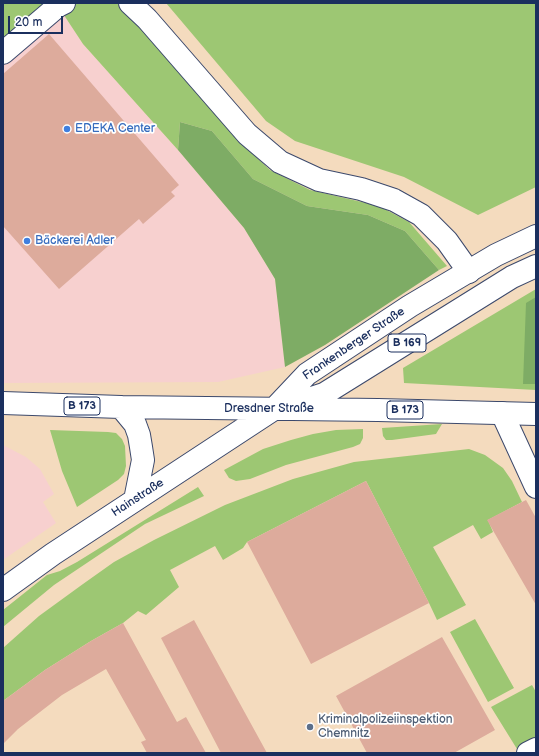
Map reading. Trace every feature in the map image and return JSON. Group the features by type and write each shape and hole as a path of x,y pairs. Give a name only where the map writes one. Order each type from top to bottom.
{"main road":[{"path":"3,53 58,6 64,3"},
{"path":"130,3 147,19 247,134 280,162 319,180 361,189 394,200 420,215 447,241 469,272"},
{"name":"Frankenberger Straße","path":"274,409 307,374 349,348 410,306 496,256 536,236"},
{"name":"Frankenberger Straße","path":"274,409 324,394 512,277 536,266"},
{"name":"Dresdner Straße","path":"3,403 122,407 378,410 536,414"},
{"path":"122,407 135,424 139,435 143,460 142,473 135,500"},
{"name":"Hainstraße","path":"3,590 52,554 274,409"},
{"path":"502,413 536,487"},
{"path":"528,753 536,748"}],"shaded area":[{"path":"58,6 83,44 178,150 244,228 275,279 285,367 218,382 3,383 3,53"},
{"path":"3,445 26,457 40,469 54,494 43,502 56,523 3,560"}],"green space":[{"path":"3,3 130,3 147,19 231,133 270,170 310,190 379,206 409,222 447,266 439,270 405,231 368,215 307,206 253,179 212,131 180,122 178,150 83,44 58,6 3,53"},
{"path":"166,3 536,3 536,187 478,215 404,177 295,141 266,121"},
{"path":"180,122 212,131 253,179 307,206 368,215 405,231 439,270 325,345 285,367 275,279 244,228 178,150"},
{"path":"536,289 536,390 404,383 403,368"},
{"path":"536,297 536,384 523,384 526,303"},
{"path":"442,424 436,434 392,440 386,440 383,436 382,428"},
{"path":"363,429 363,438 360,444 286,465 250,479 236,481 229,478 224,470 263,449 291,440 336,430"},
{"path":"50,430 116,433 122,439 125,446 126,466 124,474 118,480 77,507 62,471"},
{"path":"469,449 485,455 503,468 512,481 522,502 488,520 493,532 481,539 473,525 433,547 466,605 437,620 366,481 247,542 243,548 223,560 215,546 170,570 179,587 146,615 138,611 123,623 45,670 3,701 3,648 39,616 83,584 114,562 154,540 225,505 293,479 354,462"},
{"path":"198,487 204,496 145,524 54,585 3,627 3,610 47,575 60,571 77,562"},
{"path":"475,619 514,688 488,702 450,632"},
{"path":"532,685 536,692 536,740 517,749 491,707"}],"building":[{"name":"EDEKA Center","path":"49,34 179,185 171,192 175,196 143,224 139,219 59,289 3,226 3,74"},
{"path":"366,481 429,603 311,664 247,542"},
{"path":"526,500 536,518 536,605 487,520"},
{"path":"194,620 267,753 221,753 161,638"},
{"path":"123,623 177,722 186,717 206,753 147,753 141,742 146,740 106,669 62,695 18,729 3,744 3,701 45,670"},
{"path":"442,637 495,730 454,753 367,753 336,696"}],"place":[{"name":"EDEKA Center","path":"67,129"},
{"name":"Bäckerei Adler","path":"27,241"},
{"name":"Kriminalpolizeiinspektion Chemnitz","path":"310,727"}]}
